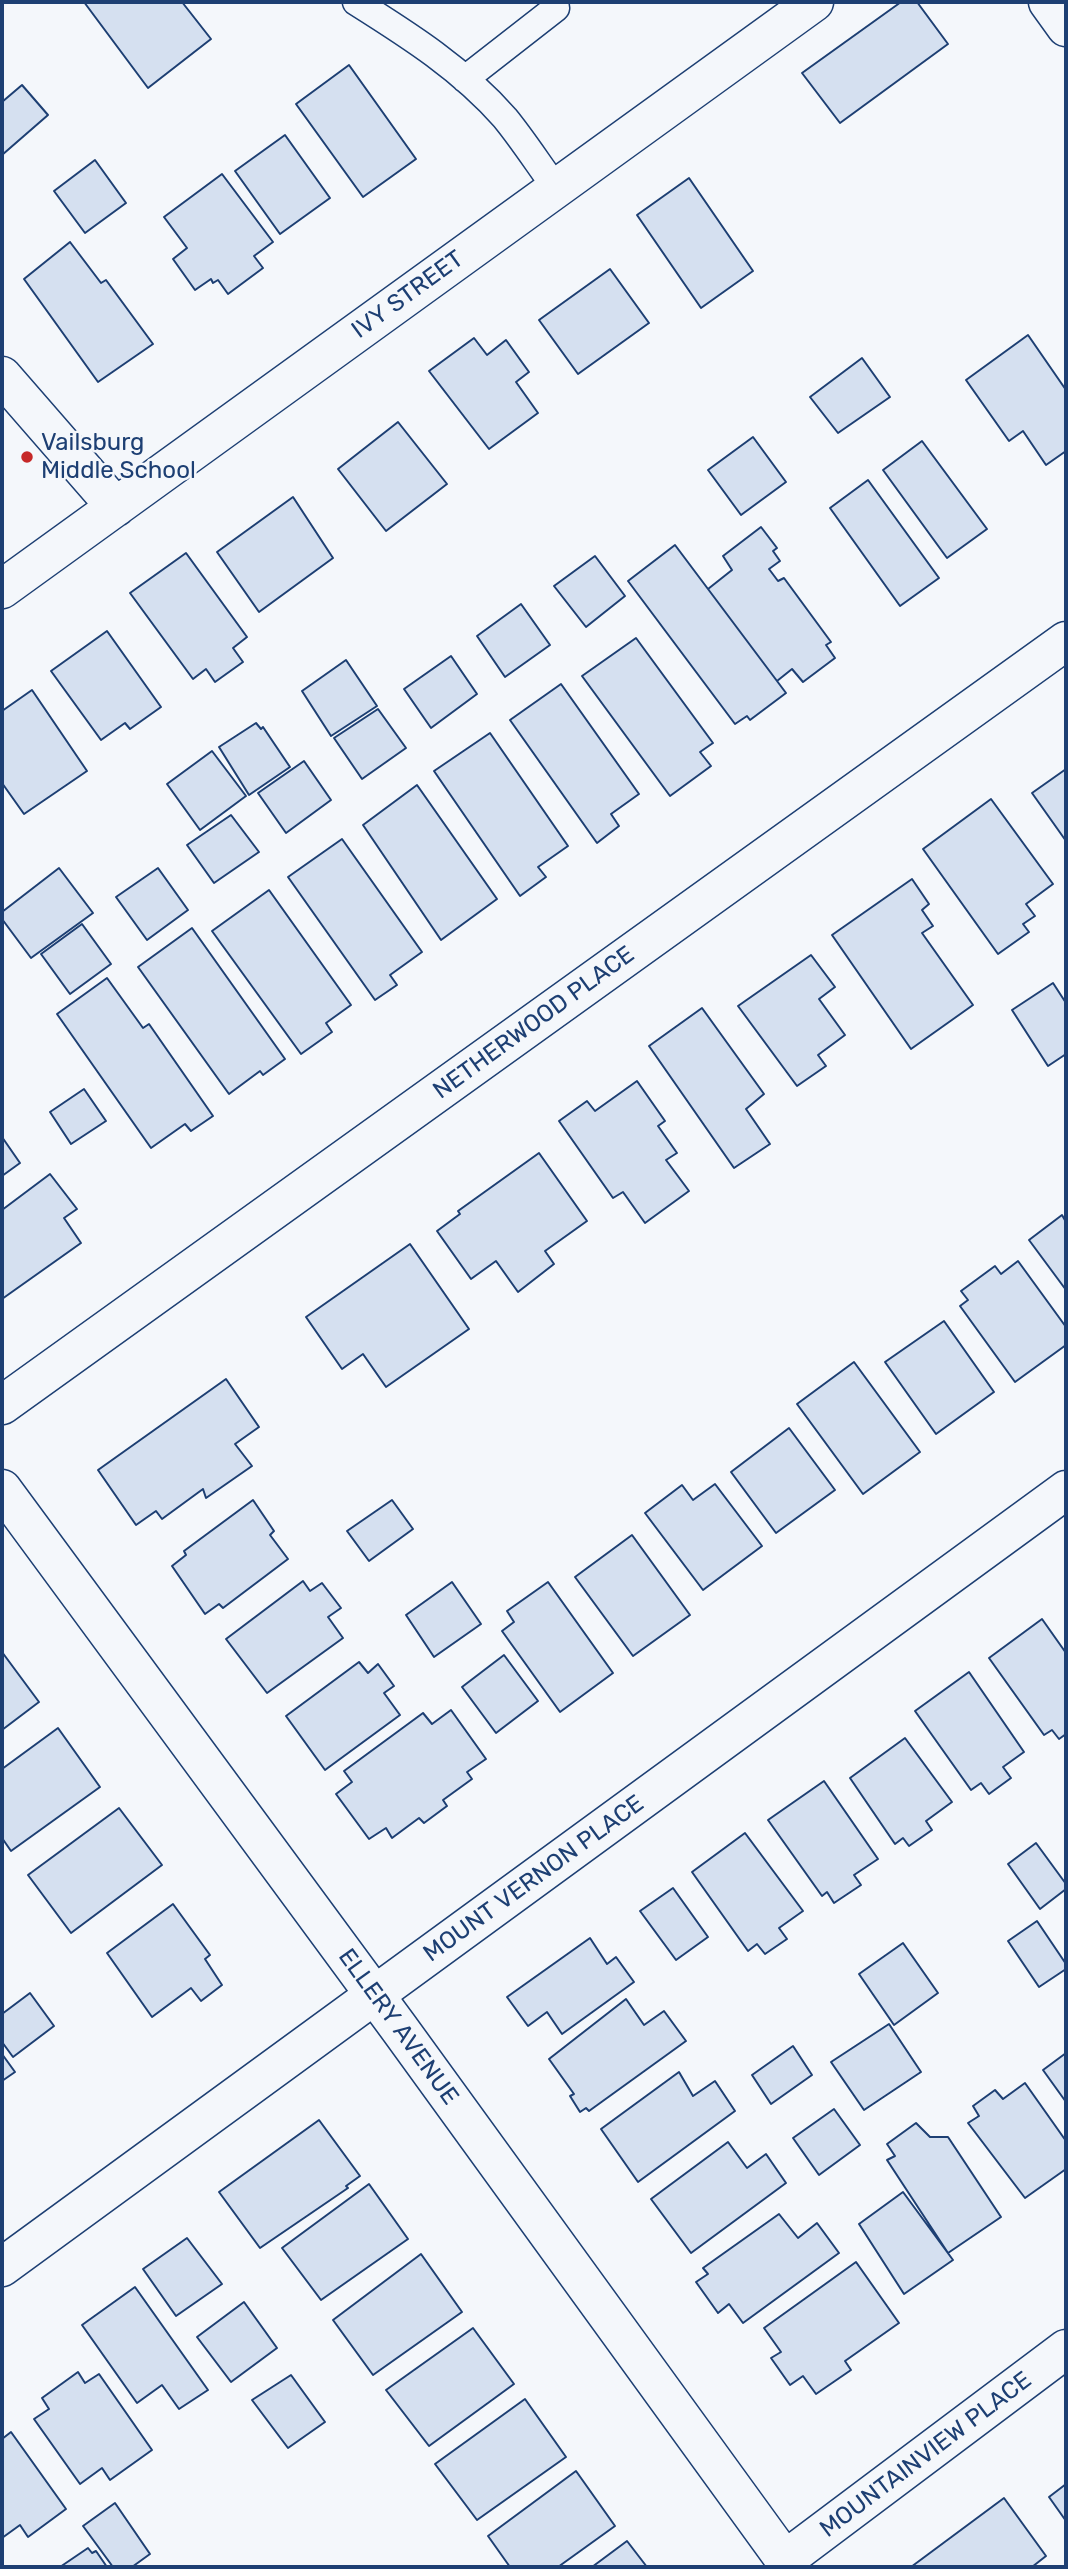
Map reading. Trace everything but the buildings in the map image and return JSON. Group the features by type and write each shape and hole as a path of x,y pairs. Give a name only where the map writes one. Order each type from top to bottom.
{"street":[{"name":"IVY STREET","path":"2,589 814,2"},
{"path":"1048,2 1066,27"},
{"path":"2,376 116,507"},
{"name":"NETHERWOOD PLACE","path":"2,1405 1066,641"},
{"name":"ELLERY AVENUE","path":"2,1489 375,1994 788,2564"},
{"name":"MOUNT VERNON PLACE","path":"2,2267 1066,1490"},
{"name":"MOUNTAINVIEW PLACE","path":"788,2564 1066,2349"}],"lane":[{"path":"356,2 427,46 465,79 506,120 556,188"},
{"path":"465,79 556,8"}],"place":[{"name":"Vailsburg Middle School","path":"27,457"}]}
